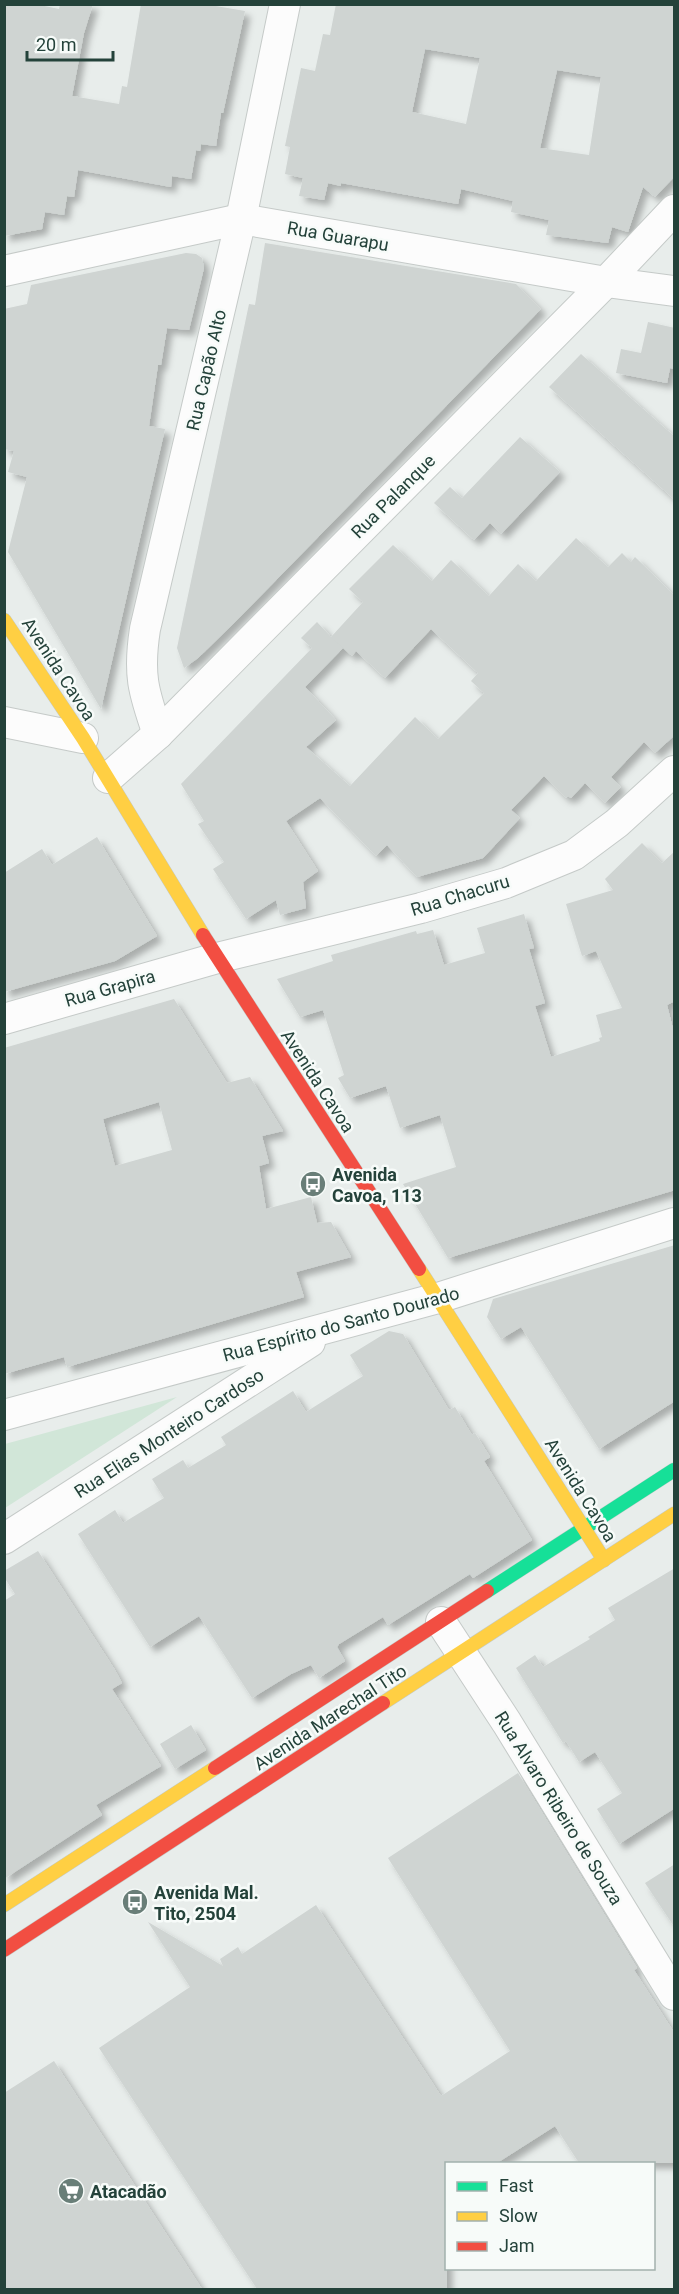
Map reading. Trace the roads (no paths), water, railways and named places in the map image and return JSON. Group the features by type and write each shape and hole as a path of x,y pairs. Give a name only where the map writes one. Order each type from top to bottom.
{"main road":[{"name":"Avenida Cavoa","path":"4,620 83,738 217,958 438,1298 604,1560"},
{"name":"Avenida Marechal Tito","path":"4,1905 675,1470"},
{"name":"Avenida Marechal Tito","path":"4,1950 675,1514"}],"street":[{"name":"Rua Capão Alto","path":"158,734 142,682 140,658 145,629 241,219 285,4"},
{"name":"Rua Palanque","path":"108,778 158,734 675,210"},
{"name":"Rua Guarapu","path":"4,271 241,219 606,282 675,291"},
{"path":"4,722 83,738"},
{"name":"Rua Chacuru","path":"217,958 421,908 506,883 574,855 617,823 675,771"},
{"name":"Rua Grapira","path":"4,1019 217,958"},
{"name":"Rua Espírito do Santo Dourado","path":"4,1415 438,1298 675,1223"},
{"name":"Rua Elias Monteiro Cardoso","path":"4,1539 333,1327"},
{"name":"Rua Alvaro Ribeiro de Souza","path":"441,1622 507,1723 675,1995"}],"place":[{"name":"Avenida Cavoa, 113","path":"313,1184"},
{"name":"Avenida Mal. Tito, 2504","path":"135,1902"},
{"name":"Atacadão","path":"71,2191"}]}
